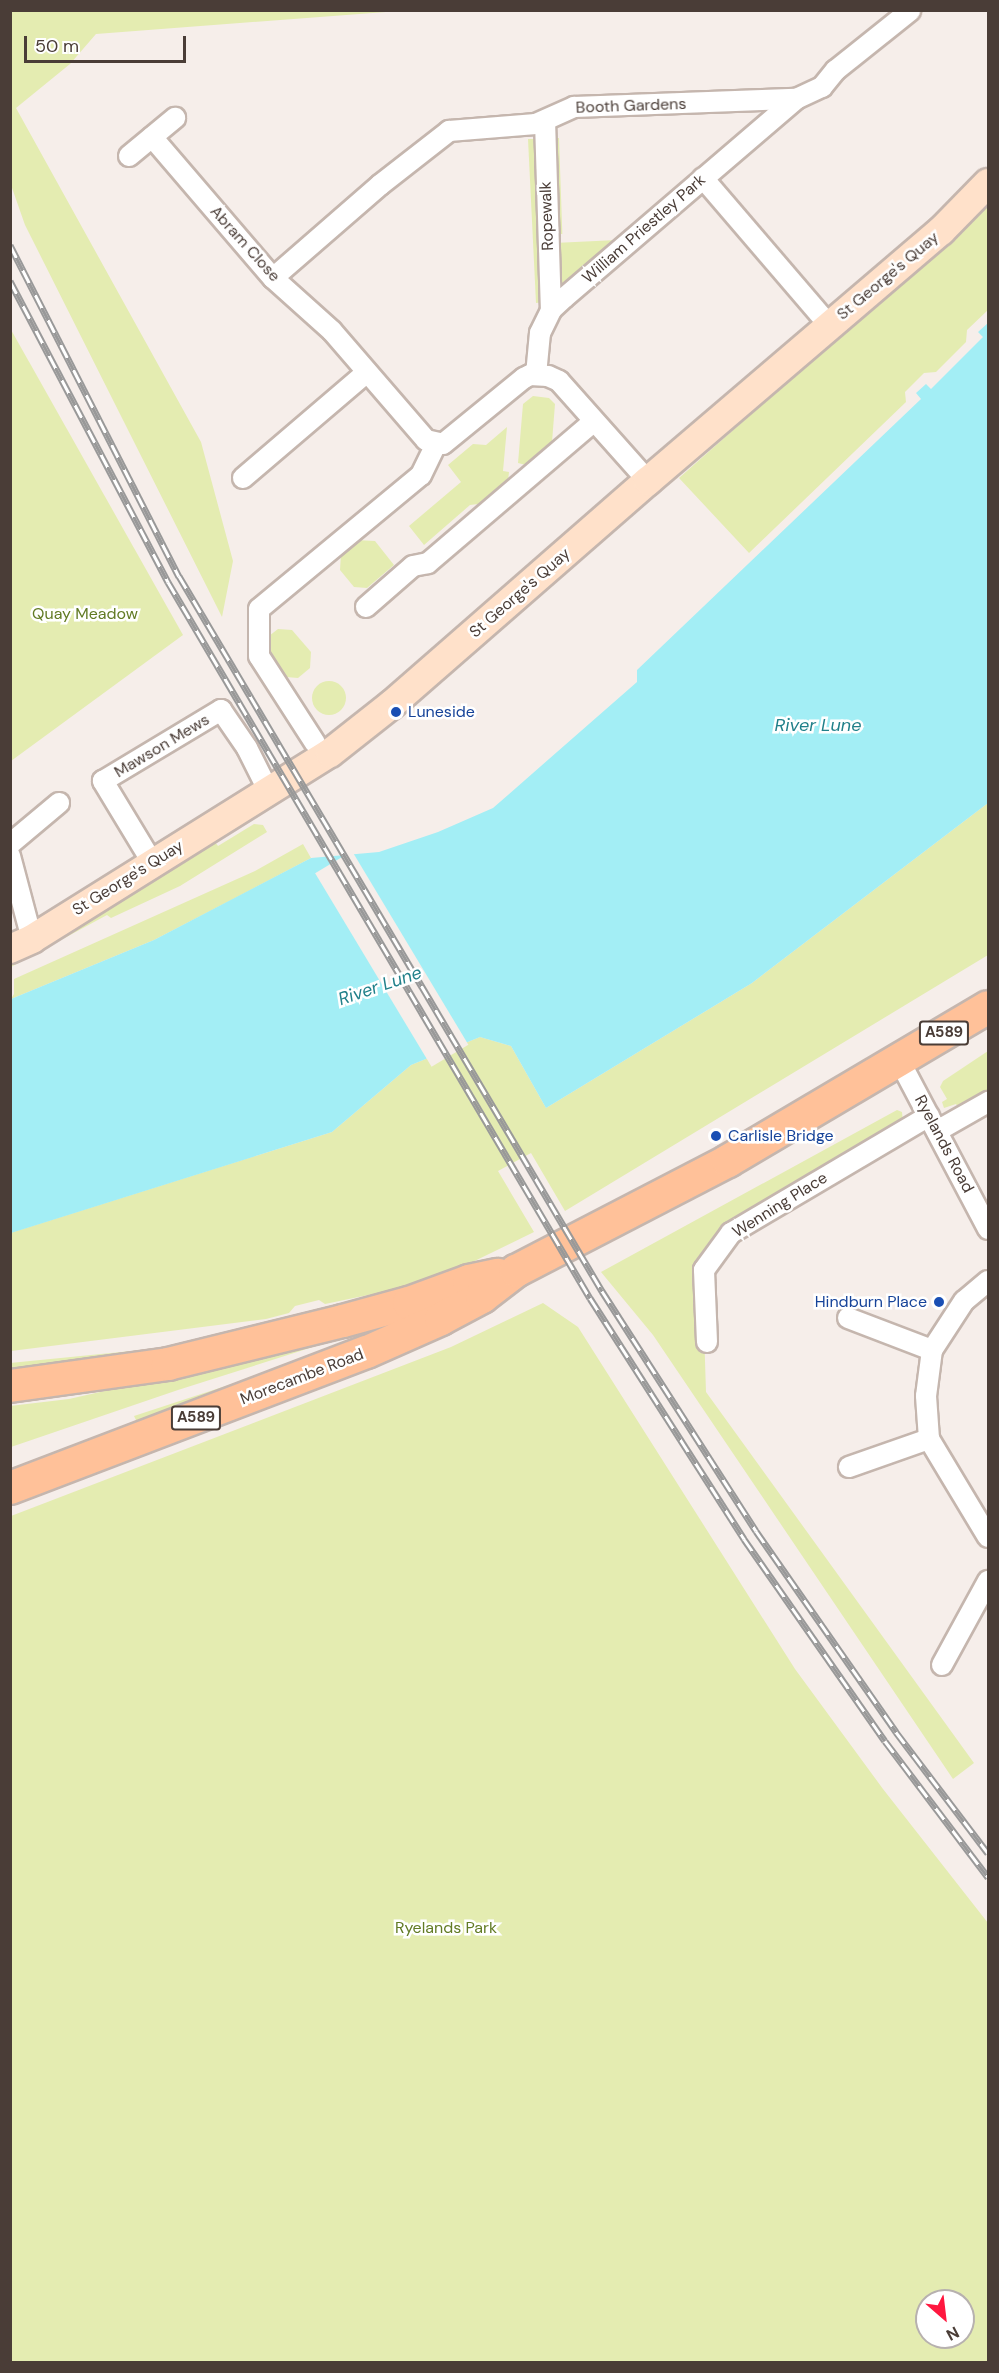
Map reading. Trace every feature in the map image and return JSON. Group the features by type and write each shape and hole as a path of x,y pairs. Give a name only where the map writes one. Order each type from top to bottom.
{"main road":[{"name":"Morecambe Road","path":"10,1488 374,1349 472,1302 516,1271 729,1161 988,1007"},
{"name":"Morecambe Road","path":"10,1386 168,1364 343,1321 409,1303 469,1281 516,1271"}],"street":[{"name":"Booth Gardens","path":"273,278 443,134 460,128 525,125 545,121 565,109 574,107 793,103 822,87 836,70 910,11"},
{"name":"William Priestley Park","path":"536,375 540,333 552,310 793,103"},
{"path":"129,156 175,118"},
{"name":"Ropewalk","path":"545,121 552,310"},
{"name":"Abram Close","path":"152,137 273,278 332,330 420,435 436,444"},
{"path":"704,178 830,326"},
{"name":"St George's Quay","path":"21,944 330,753 392,705 648,481 941,231 988,183"},
{"path":"243,478 368,372"},
{"path":"315,743 260,656 259,609 421,475 436,444 449,440 515,384 536,375 548,376 559,381 648,481"},
{"path":"366,607 413,566 428,563 594,421"},
{"name":"Mawson Mews","path":"152,862 103,781 221,710 247,748 268,790"},
{"path":"10,844 59,802"},
{"path":"10,856 21,944"},
{"name":"Ryelands Road","path":"898,1060 988,1229"},
{"name":"Wenning Place","path":"707,1342 704,1270 731,1233 933,1123 988,1102"},
{"path":"988,1281 964,1301 932,1350 926,1396 929,1439 988,1537"},
{"path":"848,1318 932,1350"},
{"path":"849,1467 929,1439"},
{"path":"942,1665 988,1581"}],"green space":[{"path":"11,10 399,11 96,34 70,64 16,108 201,442 233,561 222,617 25,225 11,185"},
{"path":"549,138 559,138 562,234 552,234"},
{"path":"528,139 538,139 544,302 536,303"},
{"path":"988,204 988,310 967,330 966,342 936,372 924,373 905,392 906,402 749,553 679,478"},
{"path":"617,240 556,294 554,243"},
{"name":"Quay Meadow","path":"10,328 183,635 11,761 10,761"},
{"path":"533,396 549,398 555,404 552,442 526,465 518,463 523,404"},
{"path":"507,427 503,471 509,472 508,481 478,504 470,505 424,545 409,526 461,482 448,465 473,444 486,445"},
{"path":"356,540 375,541 394,565 367,588 354,587 340,570 341,554"},
{"path":"278,629 292,630 311,652 310,668 298,678 286,677 269,649 269,636"},
{"path":"329,681 341,686 346,698 341,710 329,715 317,710 312,698 317,686"},
{"path":"988,803 988,955 565,1211 531,1153 498,1171 534,1232 454,1271 397,1289 325,1304 319,1300 295,1306 289,1313 266,1319 11,1351 10,1233 332,1132 411,1065 480,1037 511,1046 546,1108 752,983"},
{"path":"254,824 263,825 267,832 180,886 111,918 107,915 11,967 11,960 215,842 218,846"},
{"path":"303,844 311,858 154,940 11,999 14,994 14,979 255,871"},
{"path":"988,1051 988,1093 959,1109 956,1104 944,1108 942,1102 947,1099 940,1087 943,1081"},
{"path":"897,1110 902,1112 903,1122 845,1159 702,1266 706,1392 974,1763 953,1779 653,1335 601,1272"},
{"name":"Ryelands Park","path":"543,1303 578,1327 795,1669 883,1789 988,1923 988,2362 11,2362 11,1516 451,1347"},
{"path":"336,1335 338,1339 11,1447 10,1406 69,1399 247,1359"},
{"path":"202,1344 11,1372 10,1363"},
{"path":"338,1349 186,1410 137,1422 134,1416"}],"water":[{"name":"River Lune","path":"988,323 988,803 752,983 546,1108 511,1046 480,1037 411,1065 332,1132 11,1233 11,999 154,940 311,858 379,852 438,832 493,808 637,682 637,670 921,399 916,393 926,384 931,389 983,337 978,332"}],"pier":[{"path":"352,851 468,1045 432,1067 315,873"}],"railway":[{"path":"10,245 179,576 602,1291 756,1531 896,1732 988,1853"},
{"path":"10,281 168,582 590,1298 744,1539 885,1741 988,1877"}],"place":[{"name":"Luneside","path":"396,712"},
{"name":"Carlisle Bridge","path":"716,1136"},
{"name":"Hindburn Place","path":"939,1302"}]}
